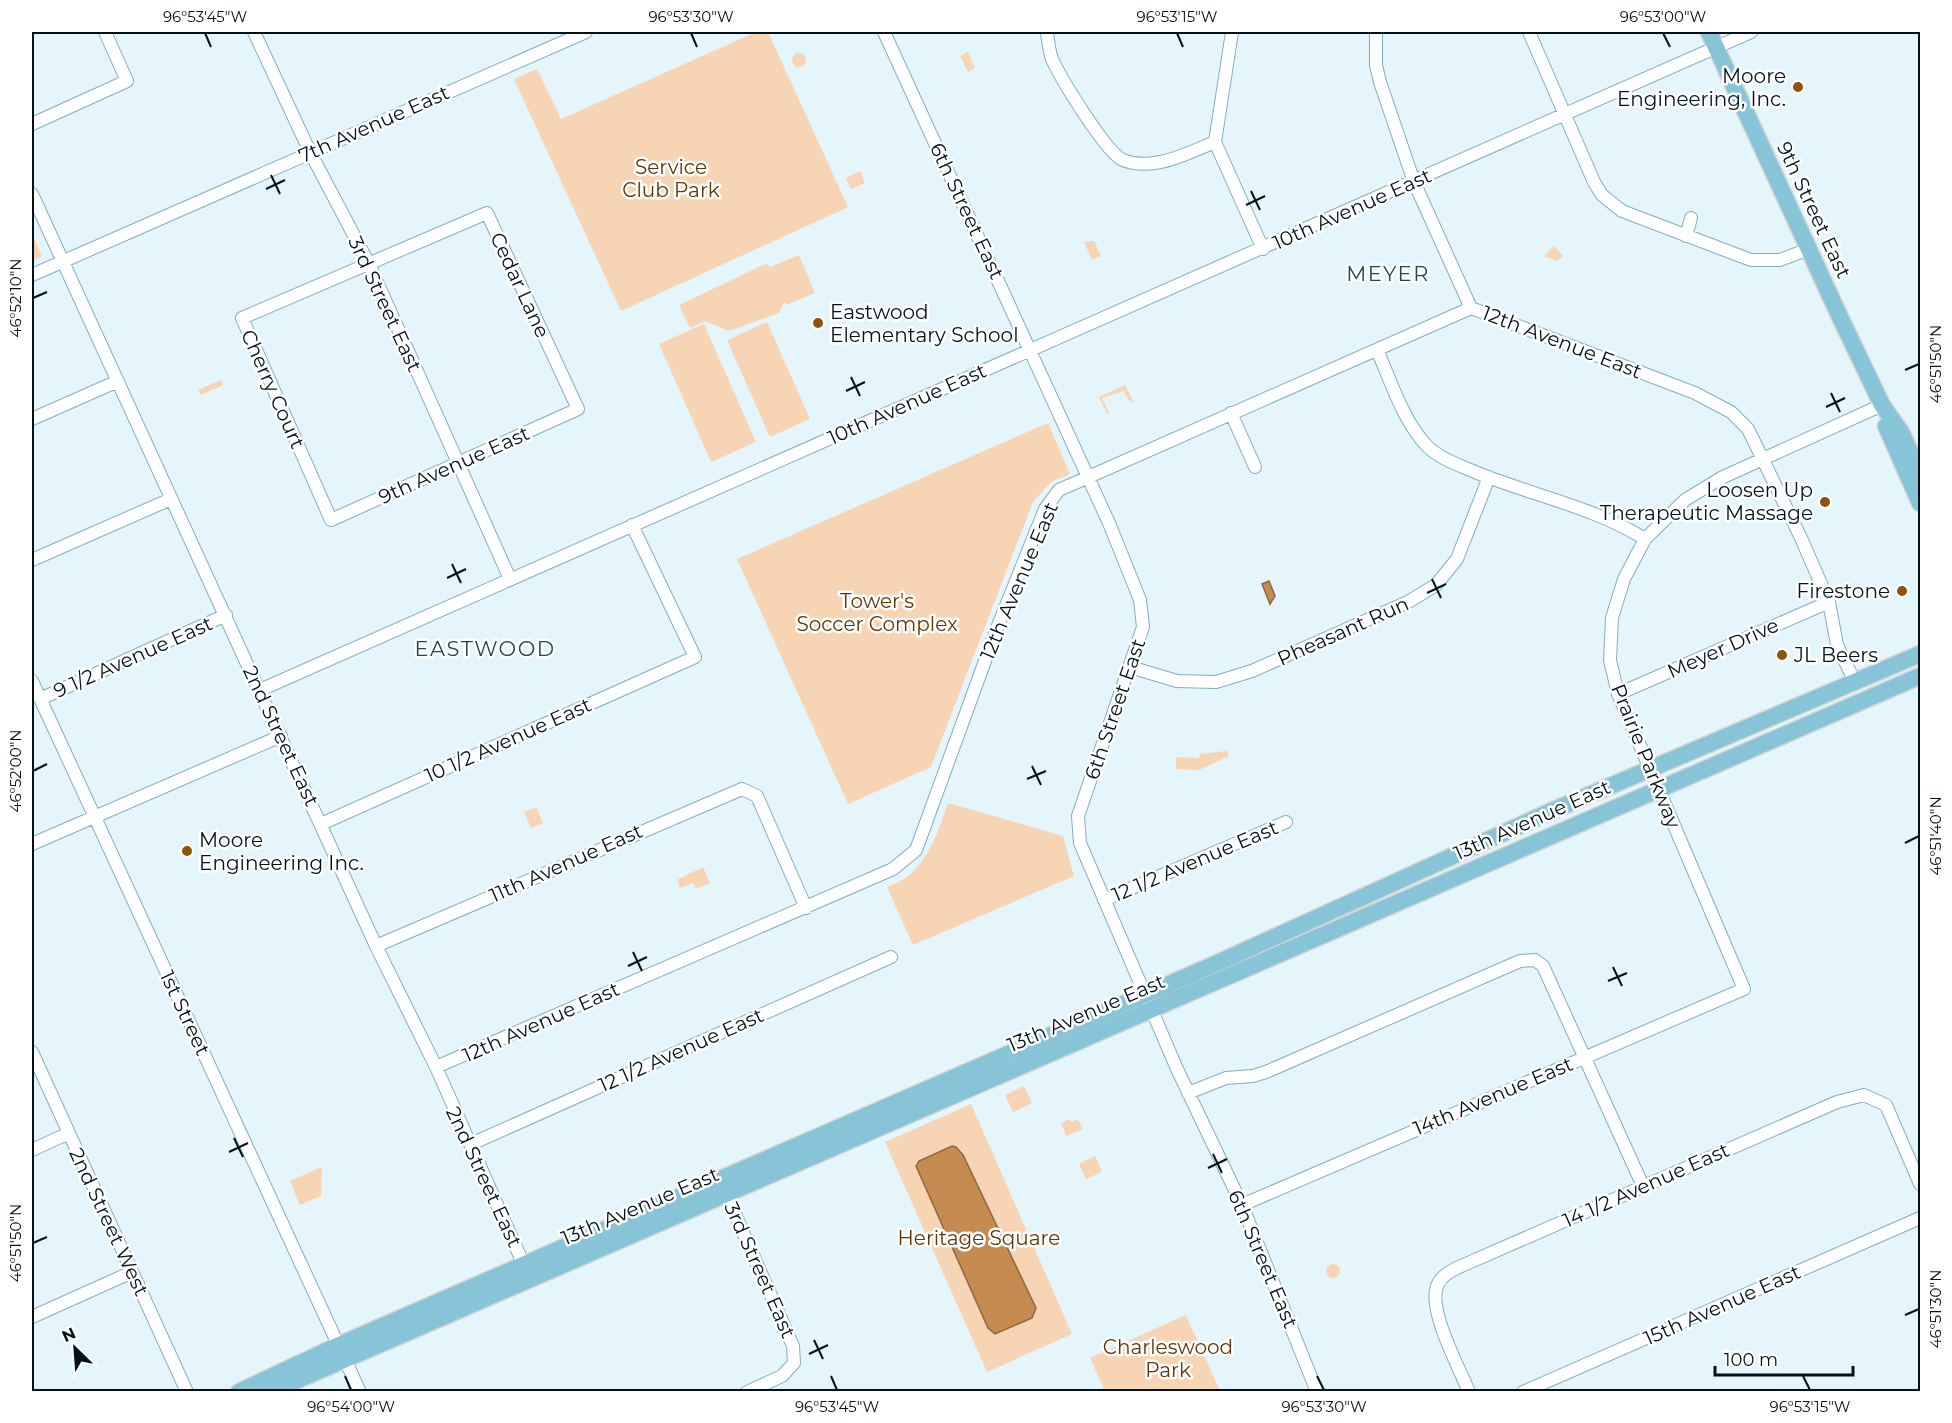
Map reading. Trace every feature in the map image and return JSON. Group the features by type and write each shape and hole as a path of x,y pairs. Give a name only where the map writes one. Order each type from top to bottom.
{"main road":[{"name":"9th Street East","path":"1713,39 1882,405 1901,432 1920,473"},
{"name":"9th Street East","path":"1882,405 1886,426 1920,503"},
{"name":"13th Avenue East","path":"1148,1002 1544,814 1920,654"},
{"name":"13th Avenue East","path":"270,1392 342,1351 1148,1002 1658,789 1920,676"},
{"path":"239,1392 342,1351"}],"street":[{"path":"32,124 128,81 105,32"},
{"name":"3rd Street East","path":"254,32 309,152 369,264 510,579"},
{"name":"7th Avenue East","path":"32,275 581,32"},
{"name":"6th Street East","path":"884,32 1088,476 1140,600 1143,627 1078,816 1080,843 1188,1093 1242,1205 1317,1392"},
{"path":"1047,32 1051,57 1068,88 1104,141 1121,159 1147,164 1176,159 1215,142"},
{"path":"1232,32 1215,142 1263,249"},
{"path":"1376,32 1376,65 1380,82 1414,182 1471,308"},
{"path":"1529,32 1594,182 1607,200 1622,211 1751,260 1766,262 1780,260 1809,249"},
{"name":"10th Avenue East","path":"260,690 1414,182 1563,113 1713,39 1751,32"},
{"name":"2nd Street East","path":"32,194 376,946 436,1067 527,1271"},
{"name":"Cedar Lane","path":"369,264 487,213 578,409"},
{"path":"1686,236 1691,218"},
{"name":"Cherry Court","path":"331,520 242,318 369,264"},
{"name":"12th Avenue East","path":"436,1067 893,869 916,850 997,627 1045,509 1059,490 1471,308 1705,397 1731,412 1748,429 1764,459 1829,602 1838,645 1855,682"},
{"path":"1377,350 1406,414 1429,448 1440,456 1489,477 1613,522 1645,539"},
{"path":"32,419 118,381"},
{"name":"Prairie Parkway","path":"1744,989 1618,694 1610,660 1612,618 1624,579 1645,539 1685,500 1721,478 1882,405"},
{"name":"9th Avenue East","path":"331,520 578,409"},
{"path":"1231,413 1255,467"},
{"name":"Pheasant Run","path":"1130,667 1177,681 1216,682 1252,671 1408,602 1436,585 1457,559 1489,477"},
{"path":"32,560 171,499"},
{"name":"10 1/2 Avenue East","path":"321,824 695,657 632,525"},
{"name":"Meyer Drive","path":"1618,694 1829,602"},
{"name":"9 1/2 Avenue East","path":"40,699 226,615"},
{"name":"1st Street","path":"32,681 360,1392"},
{"path":"32,844 281,736"},
{"name":"11th Avenue East","path":"376,946 742,789 757,796 806,908"},
{"name":"12 1/2 Avenue East","path":"1104,900 1286,822"},
{"name":"12 1/2 Avenue East","path":"471,1144 891,957"},
{"path":"1188,1093 1226,1078 1253,1076 1266,1072 1520,961 1535,960 1543,966 1643,1186"},
{"name":"14th Avenue East","path":"1242,1205 1744,989"},
{"name":"2nd Street West","path":"32,1052 187,1392"},
{"name":"14 1/2 Avenue East","path":"1469,1392 1434,1302 1437,1289 1449,1273 1837,1102 1864,1095 1886,1105 1920,1184"},
{"path":"32,1150 69,1133"},
{"name":"3rd Street East","path":"723,1186 793,1346 794,1363 782,1377 747,1392"},
{"name":"15th Avenue East","path":"1523,1392 1920,1218"},
{"path":"32,1317 132,1272"}],"green space":[{"name":"Service Club Park","path":"756,32 768,32 848,207 621,311 514,79 537,69 561,119"},
{"path":"968,52 975,68 968,72 960,56"},
{"path":"796,53 802,53 806,60 802,67 796,67 792,63 792,57"},
{"path":"860,171 865,183 851,189 846,178"},
{"path":"32,234 42,256 32,261"},
{"path":"1094,241 1101,256 1092,260 1084,242"},
{"path":"1554,246 1563,256 1557,261 1544,256"},
{"path":"799,255 815,293 786,305 784,302 779,313 729,331 705,321 690,328 679,305 759,267 767,264 770,267"},
{"path":"767,322 810,419 770,437 727,340"},
{"path":"704,324 756,442 711,462 659,344"},
{"path":"221,380 223,385 201,395 198,390"},
{"path":"1125,385 1134,403 1128,400 1124,391 1102,398 1109,413 1107,414 1099,397"},
{"name":"Tower's Soccer Complex","path":"1048,423 1070,474 1051,482 1033,502 931,767 848,804 737,559"},
{"path":"1227,751 1229,756 1199,770 1176,769 1176,757 1199,758 1200,754"},
{"path":"948,803 1063,836 1074,876 913,945 887,887 900,882 920,864 934,841"},
{"path":"536,807 543,823 531,828 524,812"},
{"path":"703,867 710,883 696,889 693,883 680,888 677,880"},
{"path":"1024,1086 1032,1103 1013,1112 1005,1095"},
{"name":"Heritage Square","path":"971,1104 1072,1334 987,1372 885,1142"},
{"path":"1070,1119 1072,1122 1078,1119 1083,1129 1066,1136 1061,1123"},
{"path":"1095,1156 1102,1172 1086,1179 1079,1164"},
{"path":"322,1167 321,1196 300,1205 290,1181"},
{"path":"1333,1264 1338,1266 1340,1271 1338,1276 1333,1278 1328,1276 1326,1271 1328,1266"},
{"name":"Charleswood Park","path":"1186,1315 1220,1391 1105,1391 1090,1358"}],"shaded area":[{"path":"1269,581 1275,596 1270,604 1262,584"},
{"path":"952,1146 963,1155 1036,1308 1032,1318 995,1334 988,1328 916,1166 919,1161"}],"place":[{"name":"Moore Engineering, Inc.","path":"1798,87"},
{"name":"Eastwood Elementary School","path":"818,323"},
{"name":"Loosen Up Therapeutic Massage","path":"1825,502"},
{"name":"Firestone","path":"1902,591"},
{"name":"JL Beers","path":"1782,655"},
{"name":"Moore Engineering Inc.","path":"187,851"}],"district":[{"name":"MEYER","path":"1388,273"},
{"name":"EASTWOOD","path":"485,648"}]}
